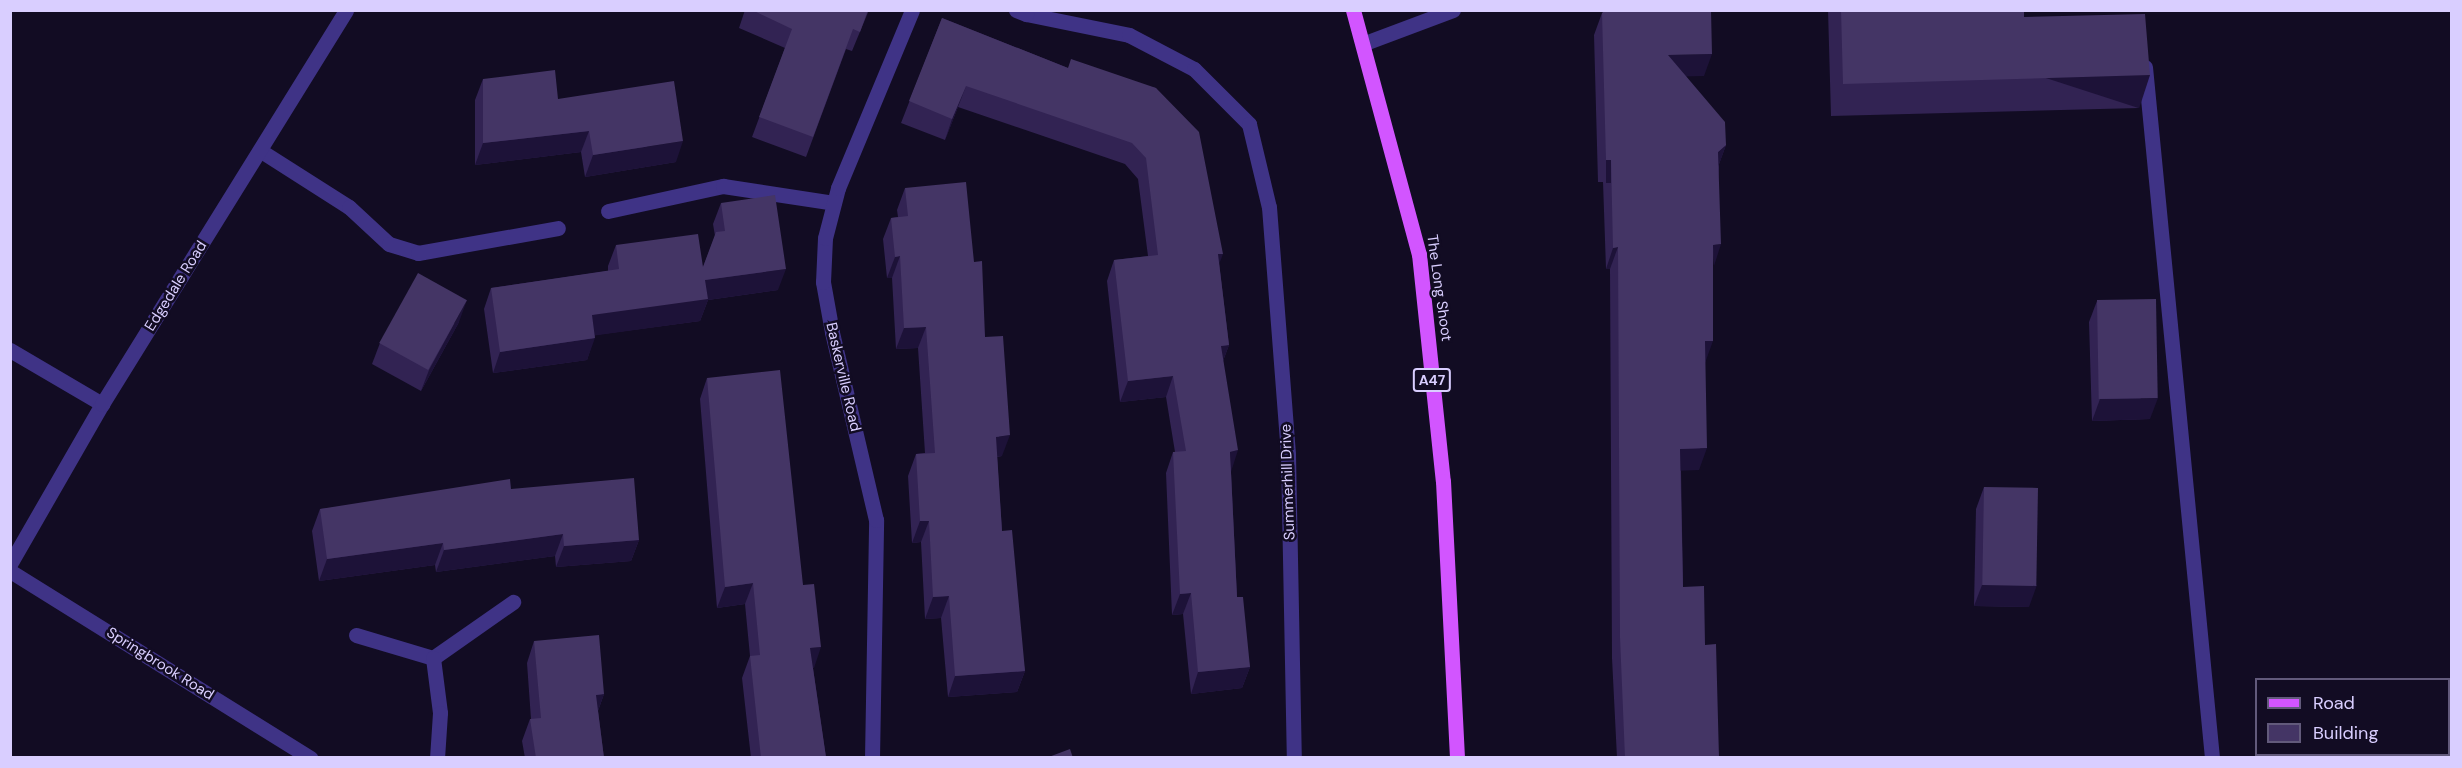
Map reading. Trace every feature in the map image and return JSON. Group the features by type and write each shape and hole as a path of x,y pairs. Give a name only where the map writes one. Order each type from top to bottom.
{"main road":[{"name":"The Long Shoot","path":"1353,10 1365,43 1419,255 1443,481 1457,758"}],"street":[{"name":"Edgedale Road","path":"10,564 102,404 261,151 346,10"},
{"name":"Baskerville Road","path":"872,758 876,520 823,282 825,238 834,203 912,10"},
{"path":"1365,43 1452,10"},
{"name":"Summerhill Drive","path":"1021,12 1129,35 1194,69 1249,124 1269,207 1288,454 1294,758"},
{"path":"2142,44 2212,758"},
{"path":"261,151 349,207 389,244 418,253 558,228"},
{"path":"608,212 723,186 834,203"},
{"path":"10,350 102,404"},
{"name":"Springbrook Road","path":"10,571 310,758"},
{"path":"433,658 513,602"},
{"path":"356,635 433,658"},
{"path":"433,658 440,713 437,758"}],"building":[{"path":"752,10 868,10 860,32 853,29 813,137 759,117 792,29"},
{"path":"1605,10 1711,10 1712,54 1668,55 1725,122 1726,145 1718,152 1721,244 1713,245 1713,341 1705,341 1707,448 1680,449 1683,587 1704,586 1705,645 1716,644 1719,758 1625,758 1620,637 1618,247 1613,248 1611,160 1606,160 1602,13"},
{"path":"1841,10 2024,10 2024,17 2145,14 2150,75 1843,84"},
{"path":"942,18 1068,68 1071,59 1156,88 1199,132 1223,254 1218,254 1229,345 1221,346 1238,450 1230,452 1237,597 1243,597 1250,667 1198,672 1191,593 1180,594 1173,452 1186,451 1173,376 1128,381 1114,260 1158,255 1146,158 1132,143 966,86 952,119 909,101"},
{"path":"555,70 558,99 674,81 683,141 593,155 589,131 483,143 483,79"},
{"path":"966,182 974,262 982,261 985,337 1003,336 1010,435 996,437 1002,531 1012,530 1025,671 955,676 949,596 933,597 929,521 920,521 916,454 935,453 926,327 904,328 900,256 895,257 891,218 908,216 905,188"},
{"path":"775,195 786,269 705,280 708,299 592,315 595,338 500,352 491,288 619,269 616,245 698,234 703,267 716,232 725,231 721,203"},
{"path":"418,273 467,300 428,370 379,343"},
{"path":"2156,299 2158,398 2099,399 2097,300"},
{"path":"780,370 803,585 814,584 821,647 810,648 826,757 824,758 761,758 750,656 760,655 753,583 725,587 707,378"},
{"path":"634,478 639,540 564,546 563,534 444,550 443,543 327,559 320,509 510,479 511,489"},
{"path":"1984,487 2038,488 2036,586 1982,585"},
{"path":"599,635 604,694 596,695 604,758 536,758 530,719 541,718 534,641"},
{"path":"1070,749 1073,758 1046,758"}]}
